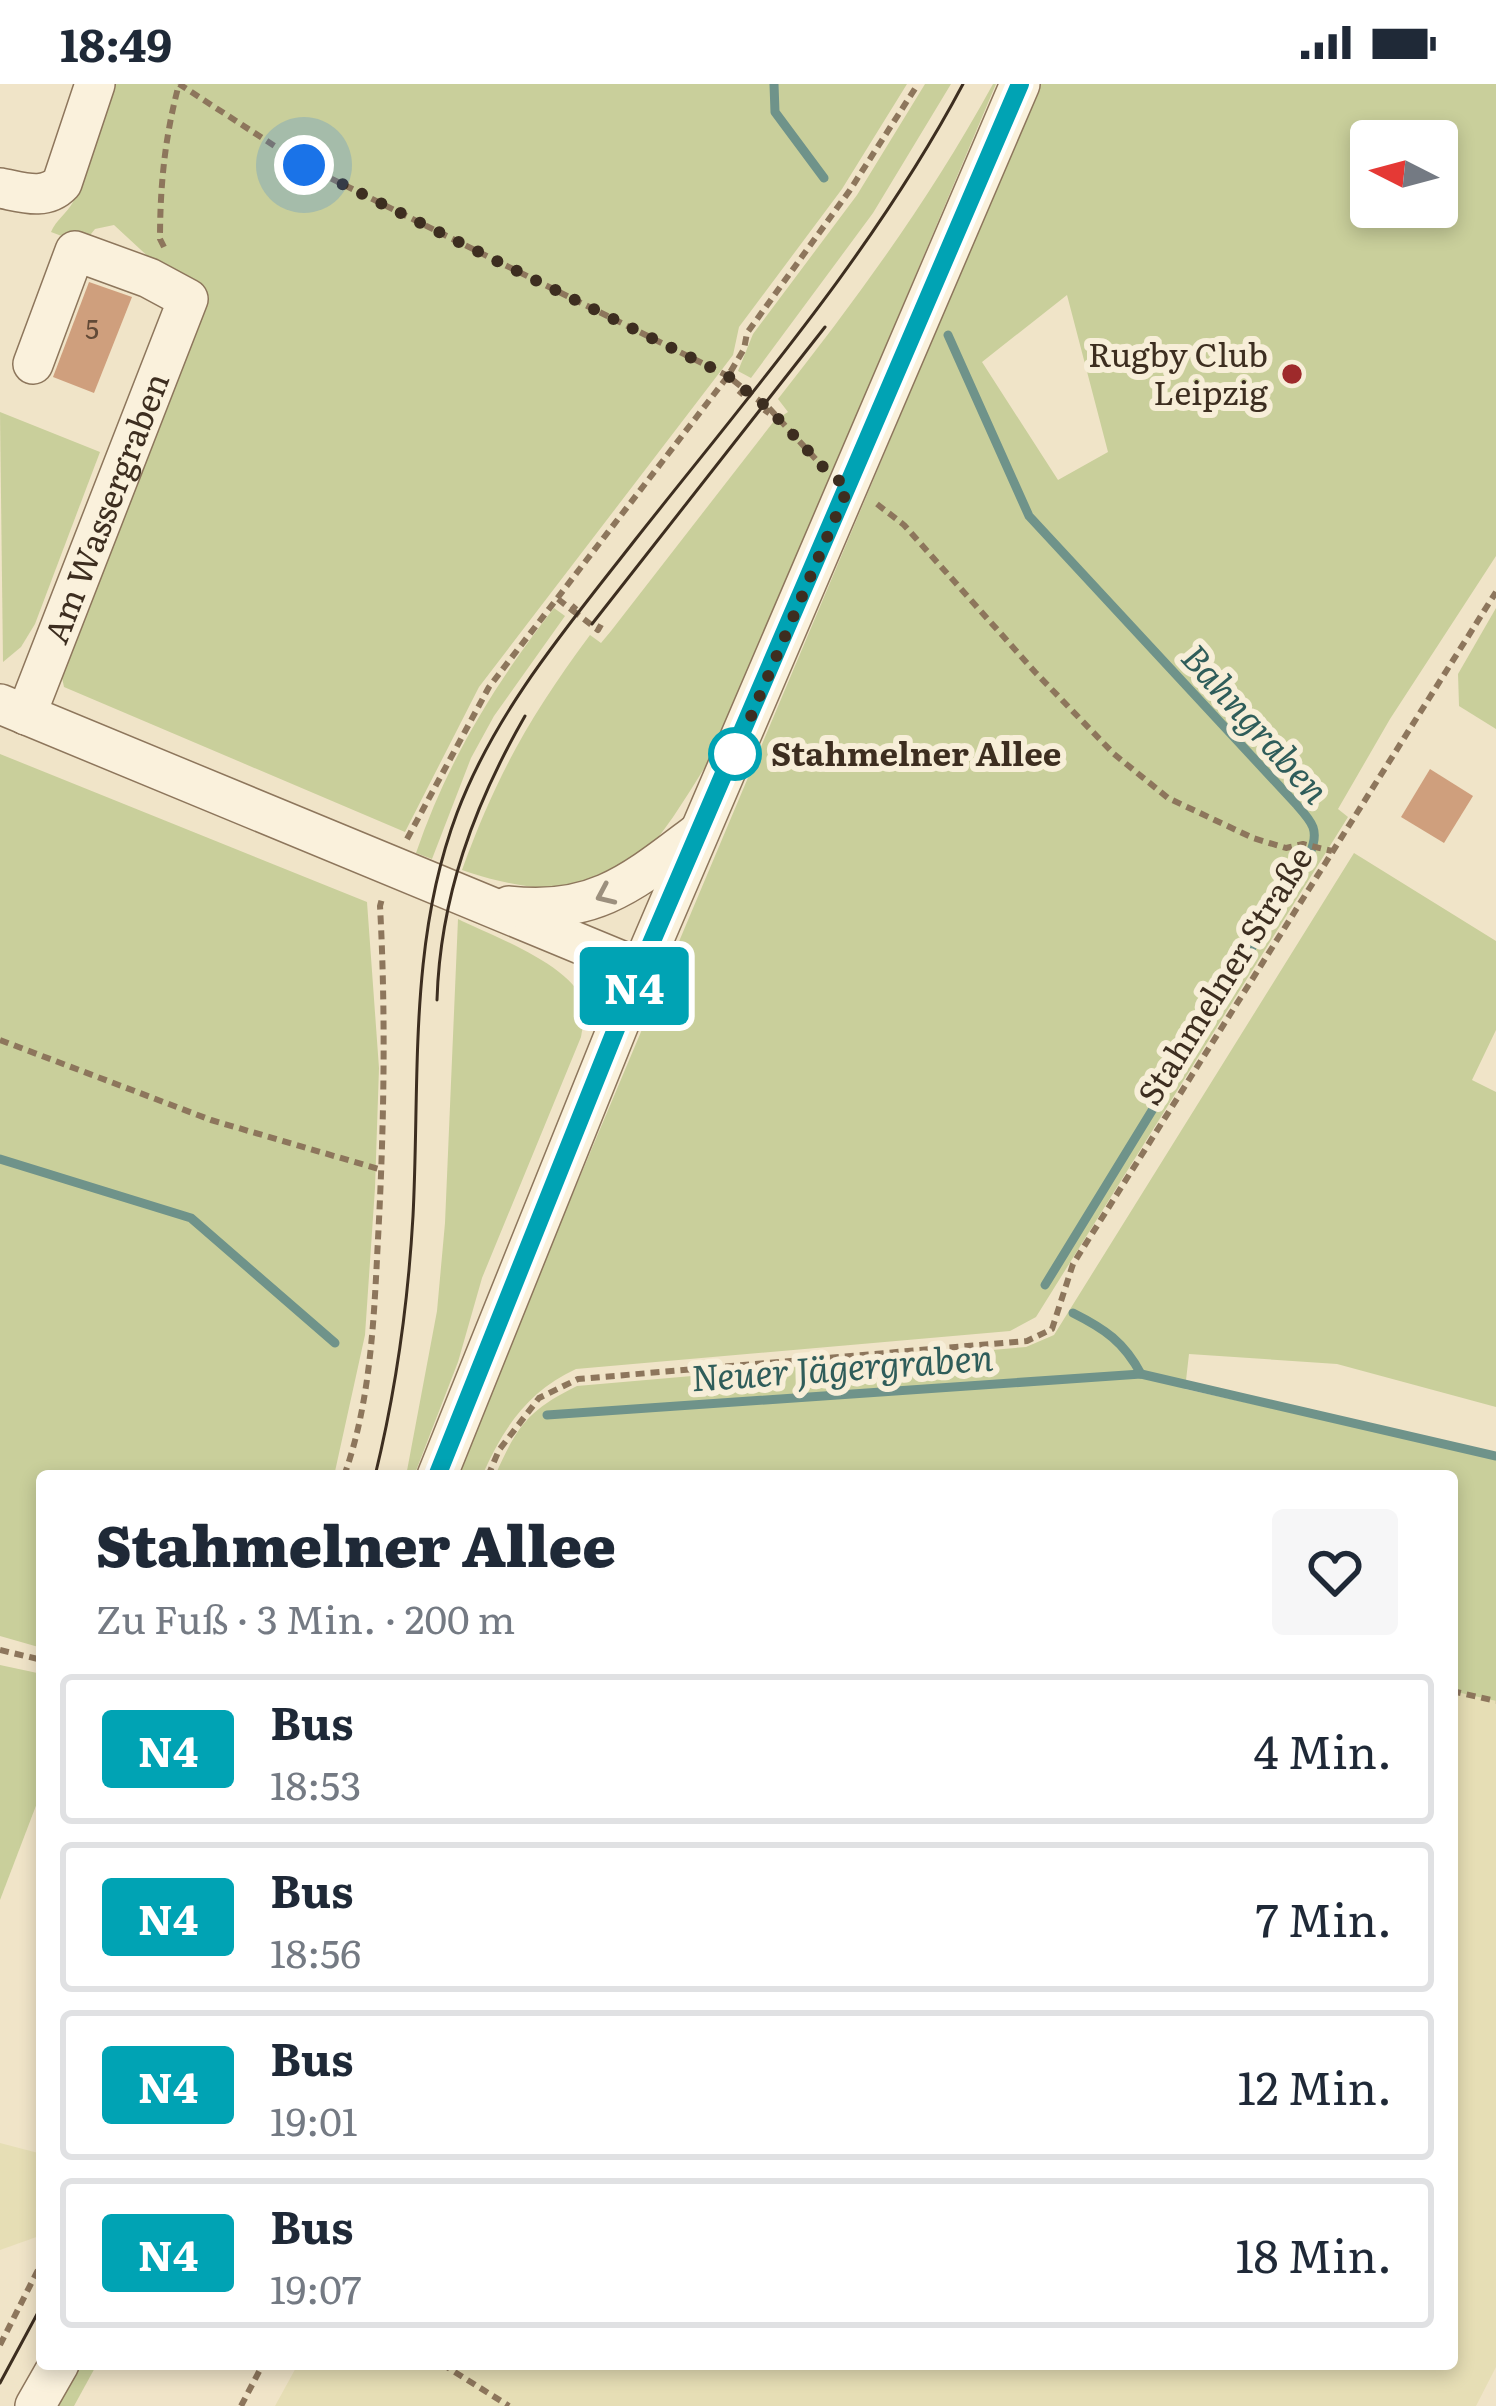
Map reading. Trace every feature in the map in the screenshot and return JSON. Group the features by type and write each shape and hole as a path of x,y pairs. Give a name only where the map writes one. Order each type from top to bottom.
{"street":[{"path":"0,188 44,195 54,192 62,183 95,84"},
{"path":"439,1470 640,969 1020,84"},
{"path":"32,364 75,251 149,278 188,299"},
{"name":"Am Wassergraben","path":"13,710 188,299"},
{"path":"13,710 640,969"},
{"path":"486,903 578,906 608,896 702,830"},
{"path":"35,2406 56,2370"}],"path":[{"path":"188,299 160,239 162,167 179,84 304,165 728,376 826,470 904,525 1114,754 1168,798 1253,838 1286,848 1303,844 1332,851"},
{"path":"346,1470 374,1326 382,1171 380,905 393,866 489,688 728,376 747,333 850,190 917,84"},
{"name":"Stahmelner Straße","path":"491,1470 499,1450 539,1397 578,1379 1027,1340 1052,1329 1072,1264 1496,592"},
{"path":"558,599 598,629 602,623"},
{"path":"0,1040 211,1120 382,1171"},
{"path":"0,1649 36,1658"},
{"path":"1458,1692 1496,1701"},
{"path":"0,2345 36,2274"},
{"path":"241,2406 260,2370"},
{"path":"452,2370 509,2406"}],"shaded area":[{"path":"1458,1692 1496,1701 1496,2367 1476,2406 275,2406 295,2370 1458,2370"},
{"path":"0,2143 36,2152 36,2237 0,2250"}],"green space":[{"path":"113,84 907,84 842,189 739,327 733,355 479,687 405,832 64,687 61,673 206,290 167,274 114,225 95,229 83,244 51,232 86,174"},
{"path":"925,84 951,84 873,213 751,378 738,371 753,334 857,195"},
{"path":"993,84 715,751 677,811 633,866 597,885 550,889 462,870 502,775 550,692 590,635 601,643 774,421 788,412 778,399 892,246"},
{"path":"1040,84 1496,84 1496,556 1338,809 1348,817 1036,1317 1010,1331 576,1369 544,1388 519,1413 485,1470 457,1470","holes":["1067,295 1108,452 1058,480 982,362"]},
{"path":"0,412 100,452 35,624 21,647 3,662"},
{"path":"554,608 565,616 494,716 471,758 432,859 416,853 474,724"},
{"path":"1496,608 1496,729 1459,706 1458,674"},
{"path":"0,754 367,902 379,1068 365,1335 335,1470 36,1470 36,1646 0,1636"},
{"path":"1354,853 1496,941 1496,1030 1472,1080 1496,1092 1496,1407 1337,1364 1189,1354 1185,1389 1496,1458 1496,1701 1458,1692 1458,1470 498,1470 526,1421 577,1386 1026,1347 1054,1335"},
{"path":"458,919 552,967 580,994 585,1016 581,1037 482,1278 458,1362 416,1470 407,1470 437,1311"},
{"path":"0,1665 36,1673 36,1806 0,1900"},
{"path":"76,2370 94,2370 74,2406 55,2406"}],"building":[{"path":"89,282 132,297 94,393 53,377"},
{"path":"1430,769 1473,796 1444,843 1401,817"}],"waterway":[{"name":"Bahngraben","path":"774,84 775,112 824,178"},
{"name":"Bahngraben","path":"948,335 1029,516 1296,804 1314,832 1310,853 1045,1285"},
{"name":"Neuer Jägergraben","path":"0,1159 191,1218 335,1343"},
{"name":"Bahngraben","path":"1073,1313 1113,1338 1141,1374"},
{"name":"Neuer Jägergraben","path":"547,1415 1141,1374 1496,1456"}],"tram line":[{"path":"376,1470 408,1282 423,962 441,862 473,775 513,704 584,604 851,262 963,84"},
{"path":"592,624 825,327"},
{"path":"437,1000 445,925 463,853 490,783 525,716"},
{"path":"0,2383 36,2316"}],"bus line":[{"name":"N4","path":"439,1470 640,969 1020,84"}],"place":[{"name":"Rugby Club Leipzig","path":"1292,374"},
{"name":"Stahmelner Allee","path":"735,754"}],"route":[{"path":"304,165 728,376 786,424 848,488 735,754"}]}
